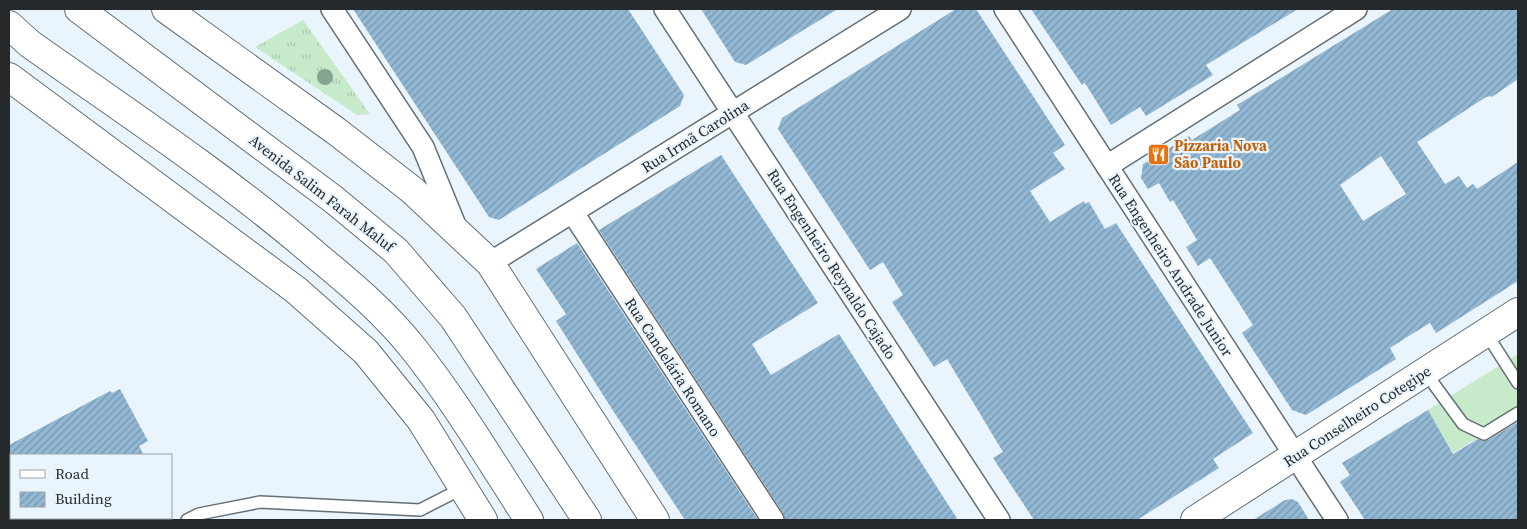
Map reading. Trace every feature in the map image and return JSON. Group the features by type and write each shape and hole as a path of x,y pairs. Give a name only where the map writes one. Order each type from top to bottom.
{"main road":[{"name":"Avenida Salim Farah Maluf","path":"79,9 333,198 396,251 453,317 587,520"},
{"path":"166,9 336,131 397,178 490,263 655,520"},
{"path":"9,25 30,44 214,173 292,234 367,298 413,348 452,403 529,520"},
{"path":"9,77 296,290 366,352 421,420 483,520"},
{"name":"Rua Conselheiro Cotegipe","path":"1195,520 1518,312"}],"street":[{"path":"332,9 423,147 458,233"},
{"name":"Rua Engenheiro Reynaldo Cajado","path":"665,9 999,520"},
{"name":"Rua Irmã Carolina","path":"490,263 900,9"},
{"name":"Rua Engenheiro Andrade Junior","path":"1004,9 1338,520"},
{"path":"1107,166 1356,9"},
{"name":"Rua Candelária Romano","path":"573,213 773,520"}],"lane":[{"path":"1486,333 1518,382"},
{"path":"1425,372 1463,424 1484,434 1518,413"},
{"path":"187,520 199,514 260,502 420,510 463,488"}],"green space":[{"path":"303,20 370,114 357,115 255,47"},
{"path":"1518,354 1518,414 1453,453 1428,410"}],"building":[{"path":"353,9 628,9 684,95 680,106 499,220 489,217"},
{"path":"701,9 838,9 746,65 735,62"},
{"path":"956,9 976,9 1065,145 1053,153 1065,169 1030,191 1050,222 1084,201 1085,204 1089,202 1105,229 1116,223 1253,433 1213,459 1219,468 1137,520 1034,520 993,458 1003,452 947,359 934,367 892,302 903,295 883,262 870,270 778,129 782,118"},
{"path":"1031,9 1298,9 1206,65 1213,75 1146,116 1140,107 1111,125 1085,83 1082,85"},
{"path":"1393,9 1518,9 1518,79 1492,97 1486,97 1417,142 1445,184 1459,176 1467,188 1473,184 1477,189 1518,162 1518,281 1436,333 1430,323 1407,337 1390,348 1396,359 1306,415 1292,410 1242,333 1253,325 1210,258 1198,266 1186,247 1197,240 1173,200 1170,202 1159,183 1148,189 1141,178 1143,164 1189,136 1192,140 1240,110 1237,105","holes":["1381,156 1406,194 1363,221 1340,185"]},
{"path":"721,155 818,303 752,344 771,375 839,334 958,520 785,520 783,513 599,230"},
{"path":"577,243 758,520 685,520 610,406 556,321 566,314 536,269"},
{"path":"120,389 148,441 139,446 143,454 9,455 9,445 110,391 112,393"},
{"path":"1428,410 1453,454 1478,439 1488,440 1518,422 1518,520 1365,520 1340,482 1350,475 1342,463"},
{"path":"1292,499 1298,502 1309,520 1253,520 1285,500"}],"place":[{"name":"Pizzaria Nova São Paulo","path":"1158,154"}]}
